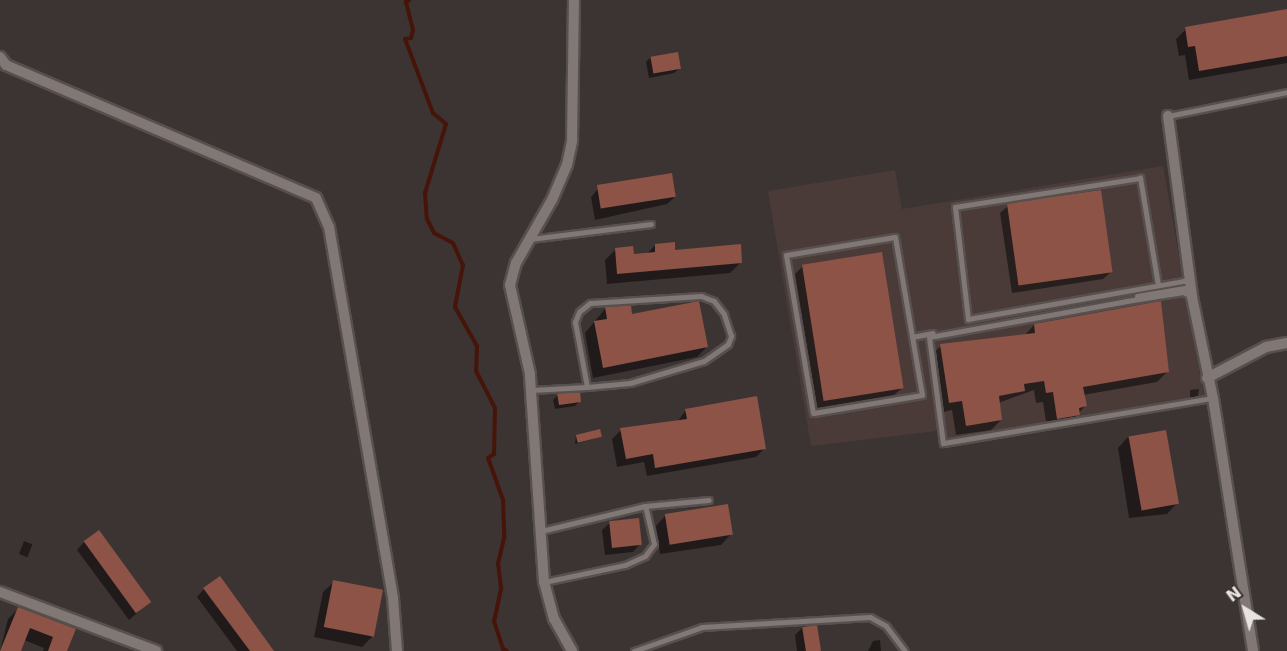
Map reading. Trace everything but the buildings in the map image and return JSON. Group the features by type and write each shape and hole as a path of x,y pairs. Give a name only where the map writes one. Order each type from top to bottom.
{"street":[{"path":"572,651 554,620 544,582 531,390 510,285 528,239 552,200 570,149 574,0"},
{"path":"0,57 6,65 316,198 329,227 393,598 397,651"},
{"path":"1168,116 1191,288 1207,378 1213,398 1253,651"},
{"path":"1207,378 1266,347 1287,343"},
{"path":"0,592 156,651"}],"lane":[{"path":"1168,116 1287,93"},
{"path":"1158,285 1140,178 955,207 968,319 1158,285 1191,288"},
{"path":"528,239 651,224"},
{"path":"895,237 912,337 922,395 813,413 786,255 895,237"},
{"path":"912,337 1191,288"},
{"path":"1191,288 1183,292 929,337 943,443 1213,398"},
{"path":"531,390 587,387 630,383 704,361 728,344 730,328 724,314 714,301 701,296 590,303 575,322 587,387"},
{"path":"541,531 645,506 709,500"},
{"path":"544,582 625,565 645,556 654,544 645,506"},
{"path":"634,651 702,627 870,616 886,626 905,651"}],"shaded area":[{"path":"1163,166 1205,402 941,449 937,431 811,446 768,191 895,170 902,209"}],"waterway":[{"path":"409,0 406,2 413,30 411,38 405,39 433,113 446,124 425,193 427,219 434,233 453,243 463,265 455,307 477,346 476,371 495,408 494,454 488,458 503,500 504,538 498,563 501,589 494,621 503,649 507,651"}]}
